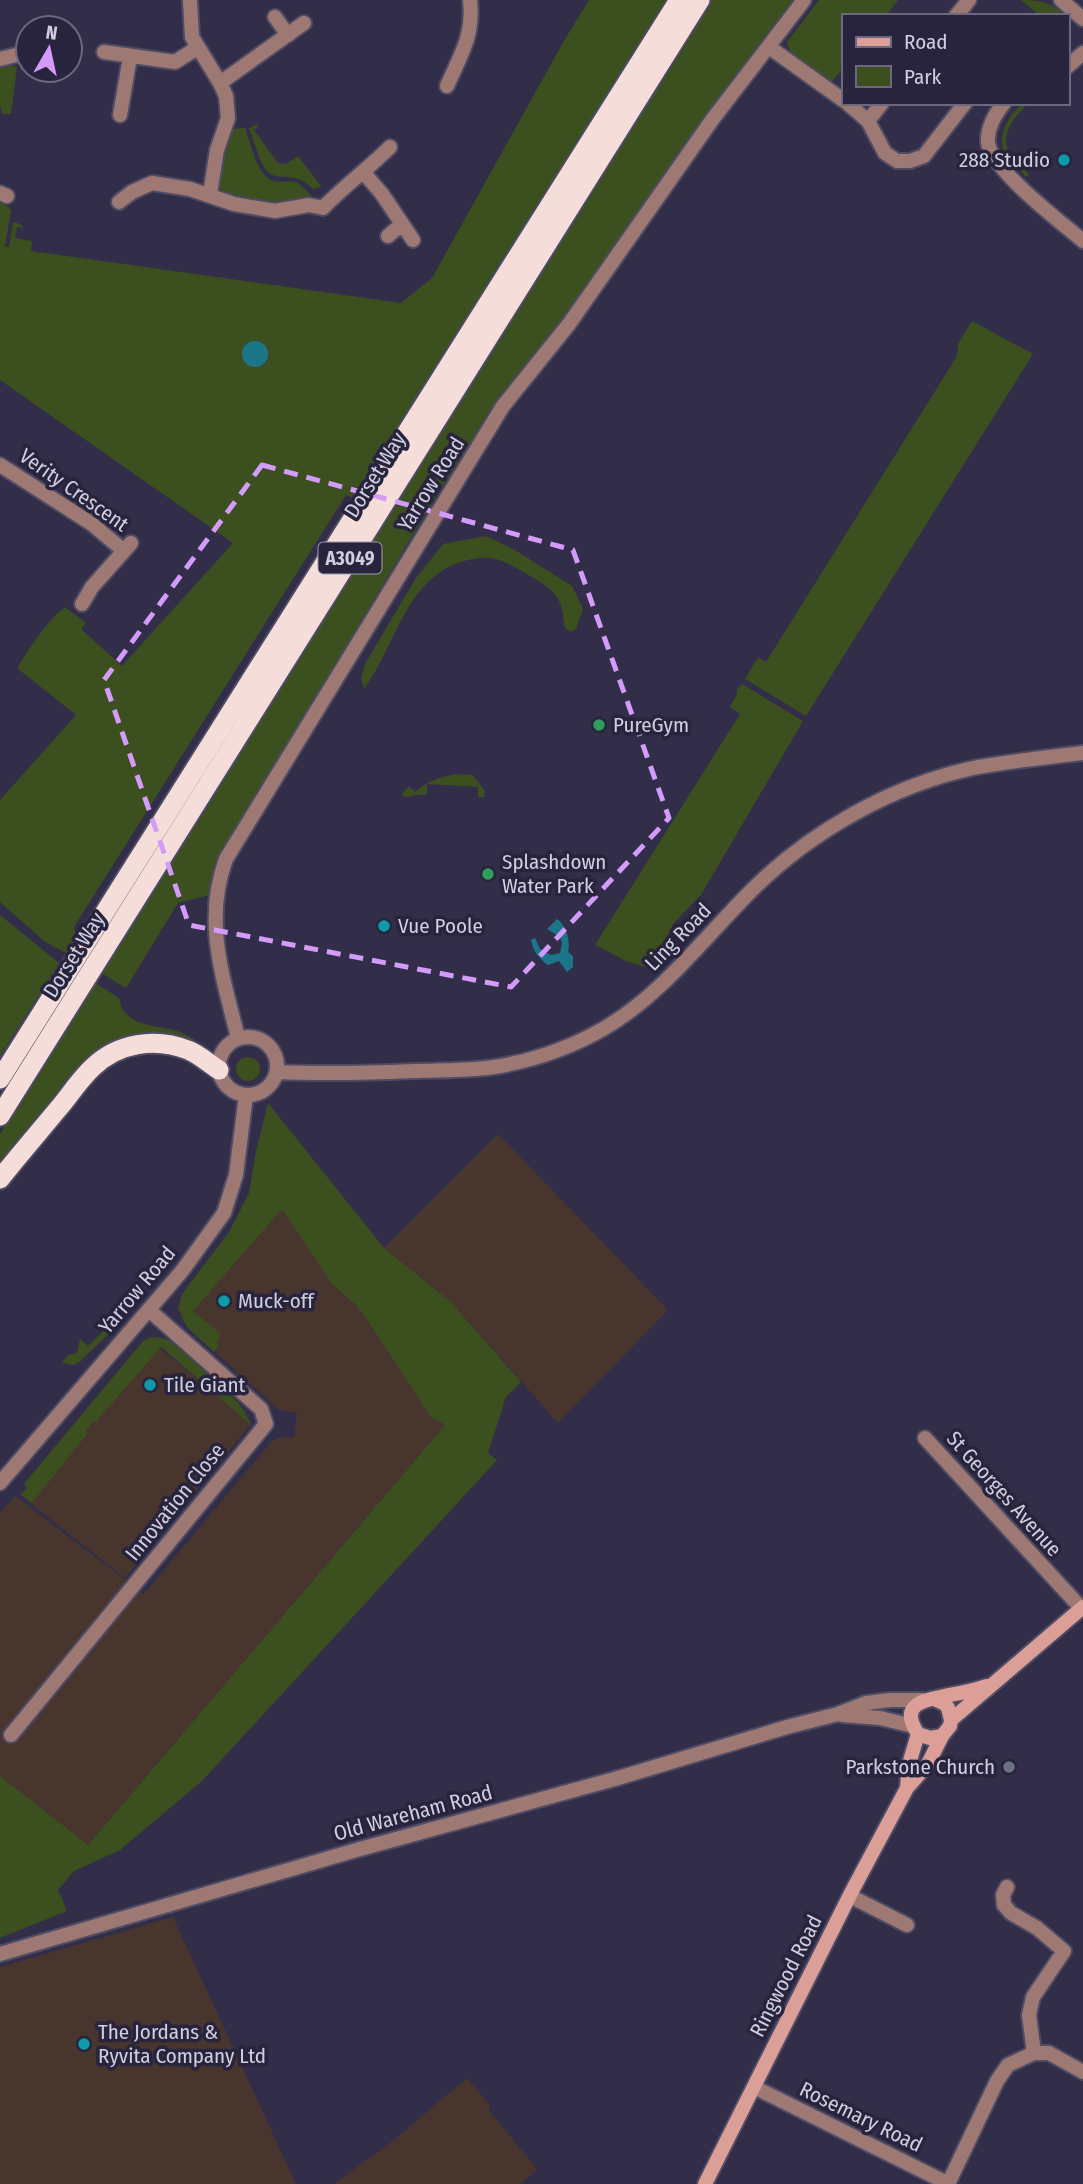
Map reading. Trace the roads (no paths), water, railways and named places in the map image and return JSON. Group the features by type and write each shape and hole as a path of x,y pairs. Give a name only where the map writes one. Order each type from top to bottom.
{"highway":[{"name":"Dorset Way","path":"0,1079 679,0"},
{"name":"Dorset Way","path":"0,1116 700,0"},
{"path":"0,1180 77,1083 93,1066 110,1054 138,1045 167,1044 190,1051 219,1070"}],"main road":[{"path":"951,1720 1082,1607"},
{"path":"928,1699 945,1704 951,1714 950,1726 942,1736 930,1738 915,1730 912,1714 914,1708 928,1699 992,1685"},
{"name":"Ringwood Road","path":"907,1788 915,1730"},
{"name":"Ringwood Road","path":"705,2184 907,1788 928,1764 942,1736"}],"street":[{"path":"190,0 192,37 226,96 228,118 217,150 210,194"},
{"path":"447,86 471,32 470,0"},
{"name":"Yarrow Road","path":"238,1038 215,940 218,881 226,859 503,407 569,324 712,120 804,0"},
{"path":"958,14 970,0"},
{"path":"1061,0 1083,19"},
{"path":"275,17 288,35"},
{"path":"220,83 304,23"},
{"path":"769,47 842,99"},
{"path":"104,52 175,62 197,48"},
{"path":"1069,68 1083,53"},
{"path":"120,115 130,57"},
{"path":"850,105 868,121 885,153 897,161 910,161 924,156 963,105"},
{"path":"868,121 880,105"},
{"path":"1002,105 989,130 988,144 994,158 1007,174 1083,241"},
{"path":"119,202 132,192 152,183 190,188 234,204 275,211 309,205 323,208 390,147"},
{"path":"364,173 382,194 413,240"},
{"path":"124,178 132,192"},
{"path":"388,236 402,224"},
{"name":"Verity Crescent","path":"0,465 127,547 92,587 82,604"},
{"name":"Ling Road","path":"277,1072 333,1074 491,1068 539,1057 602,1029 640,1005 769,874 812,839 841,821 909,787 945,776 1001,764 1083,753"},
{"path":"238,1038 261,1040 269,1045 277,1062 277,1072 269,1087 246,1095 227,1086 219,1070 221,1054 238,1038"},
{"name":"Yarrow Road","path":"0,1483 182,1271 224,1213 236,1175 246,1095"},
{"name":"Innovation Close","path":"11,1735 266,1424 261,1409 149,1310"},
{"name":"St Georges Avenue","path":"925,1438 1082,1607"},
{"name":"Old Wareham Road","path":"0,1954 147,1910 561,1795 838,1714 866,1703 928,1699"},
{"name":"Old Wareham Road","path":"838,1714 880,1718 915,1730"},
{"path":"1007,1887 1003,1895 1004,1905 1011,1913 1037,1928 1064,1951 1033,1997 1029,2015 1034,2053"},
{"path":"850,1896 907,1925"},
{"path":"948,2184 1008,2064 1034,2053 1049,2053 1083,2072"},
{"name":"Rosemary Road","path":"754,2087 948,2184"}],"place":[{"name":"288 Studio","path":"1064,160"},
{"name":"PureGym","path":"599,725"},
{"name":"Splashdown Water Park","path":"488,874"},
{"name":"Vue Poole","path":"384,926"},
{"name":"Muck-off","path":"224,1301"},
{"name":"Tile Giant","path":"150,1385"},
{"name":"Parkstone Church","path":"1009,1767"},
{"name":"The Jordans & Ryvita Company Ltd","path":"84,2044"}]}
